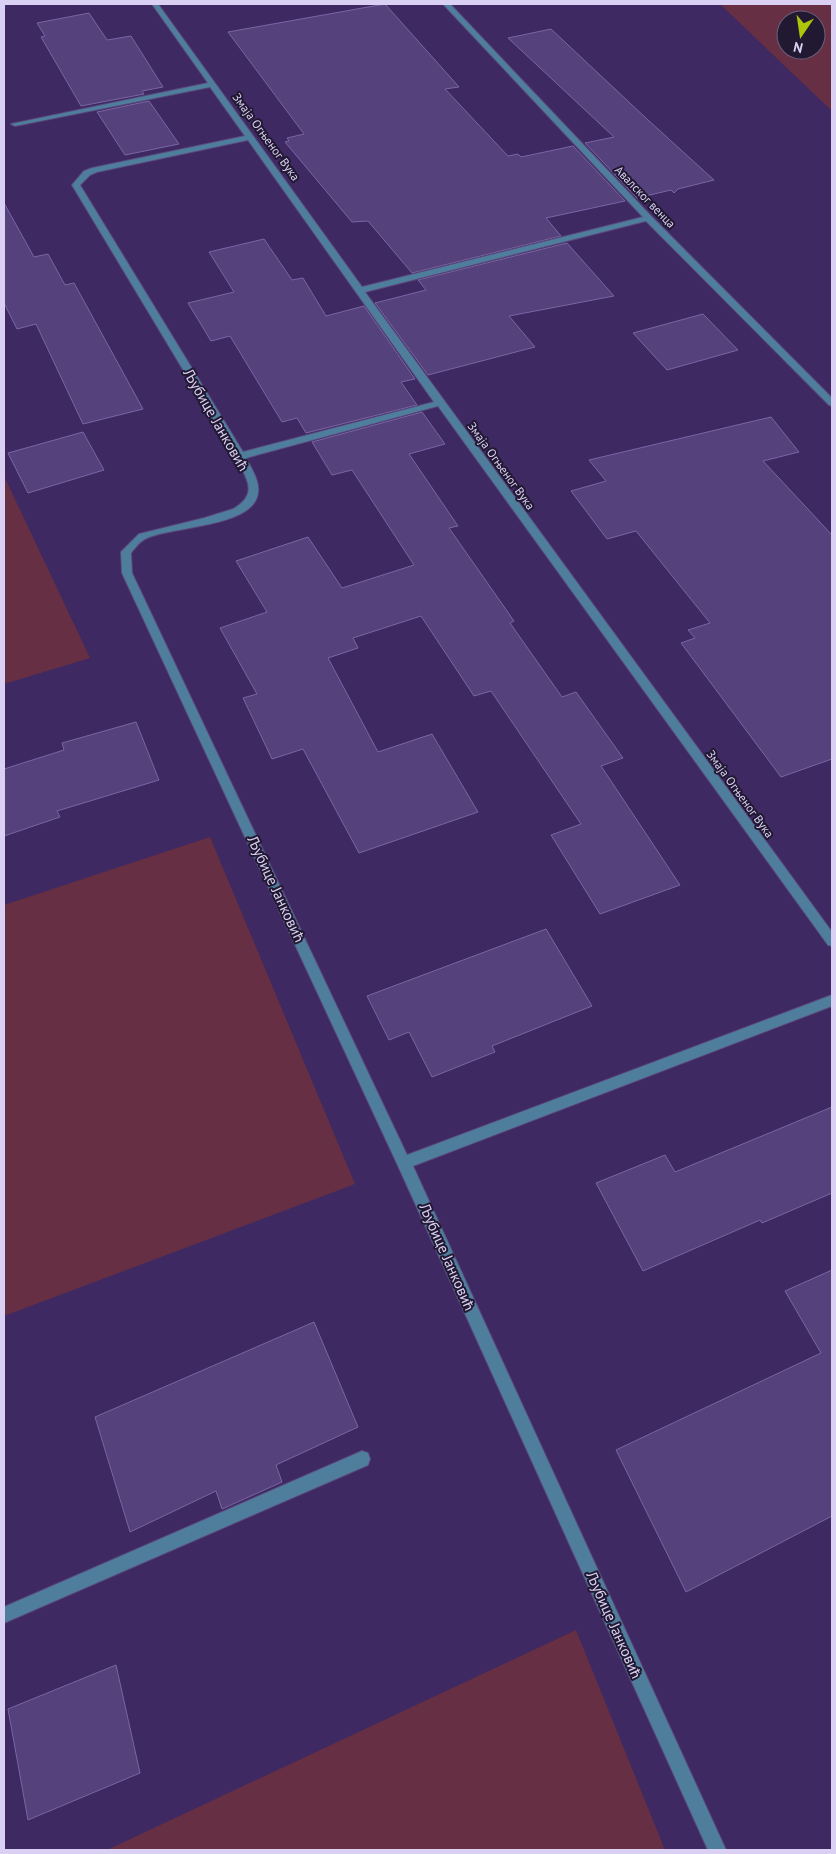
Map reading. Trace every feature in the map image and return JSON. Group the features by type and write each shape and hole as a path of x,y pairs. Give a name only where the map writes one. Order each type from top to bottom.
{"street":[{"name":"Змаја Огњеног Вука","path":"155,4 440,403 832,941"},
{"name":"Авалског венца","path":"446,4 648,218 832,403"},
{"path":"15,124 213,84"},
{"name":"Љубице Јанковић","path":"250,137 95,170 87,173 76,185 240,456 253,487 253,497 246,507 222,517 142,536 126,552 127,573 404,1163 717,1850"},
{"path":"361,290 648,218"},
{"path":"240,456 440,403"},
{"path":"404,1163 832,1000"},
{"path":"4,1615 362,1459"}],"shaded area":[{"path":"720,4 832,4 832,111 779,60 826,60 826,10 776,10 776,58"},
{"path":"4,476 90,658 4,684"},
{"path":"210,837 355,1184 4,1316 4,905"},
{"path":"576,1630 665,1850 107,1850"}],"building":[{"path":"385,4 459,87 445,89 508,156 518,154 521,157 573,146 625,201 546,218 561,236 412,273 368,221 352,222 285,142 289,141 287,138 304,134 228,32"},
{"path":"89,13 107,40 131,36 163,87 142,91 144,94 81,106 41,37 45,36 37,23"},
{"path":"551,29 714,180 678,189 674,193 671,190 637,198 585,143 614,137 508,38"},
{"path":"149,101 179,144 125,155 97,112"},
{"path":"4,203 34,257 48,254 65,285 74,283 143,409 83,424 36,324 17,329 4,303"},
{"path":"264,239 292,280 303,278 326,316 364,306 415,379 401,382 417,405 306,433 297,418 282,422 230,336 211,341 188,303 234,292 209,252"},
{"path":"567,243 614,296 509,316 535,347 428,375 375,303 426,290 418,280"},
{"path":"703,314 738,350 667,370 633,333"},
{"path":"422,412 445,444 409,454 458,526 449,528 514,621 510,623 562,697 576,692 623,758 601,766 680,885 600,914 551,835 581,824 491,691 474,696 421,616 353,638 358,648 328,658 378,752 432,734 478,812 359,853 303,749 272,759 243,698 257,694 220,628 267,612 236,561 308,537 342,588 414,565 352,470 332,475 312,442"},
{"path":"771,417 799,452 763,461 832,535 832,759 781,777 681,643 695,638 688,630 710,623 636,531 607,539 571,491 606,481 589,460"},
{"path":"83,432 104,470 28,493 8,453"},
{"path":"136,722 159,780 57,811 60,817 4,836 4,769 64,750 62,743"},
{"path":"546,929 592,1006 492,1046 495,1052 432,1077 409,1032 389,1040 367,996"},
{"path":"832,1107 832,1193 762,1223 760,1220 643,1271 596,1183 665,1155 675,1172"},
{"path":"832,1270 832,1516 686,1592 616,1450 821,1353 785,1291"},
{"path":"314,1322 358,1427 276,1465 282,1482 222,1509 216,1491 130,1532 95,1417"},
{"path":"116,1665 140,1773 28,1820 8,1709"}]}
